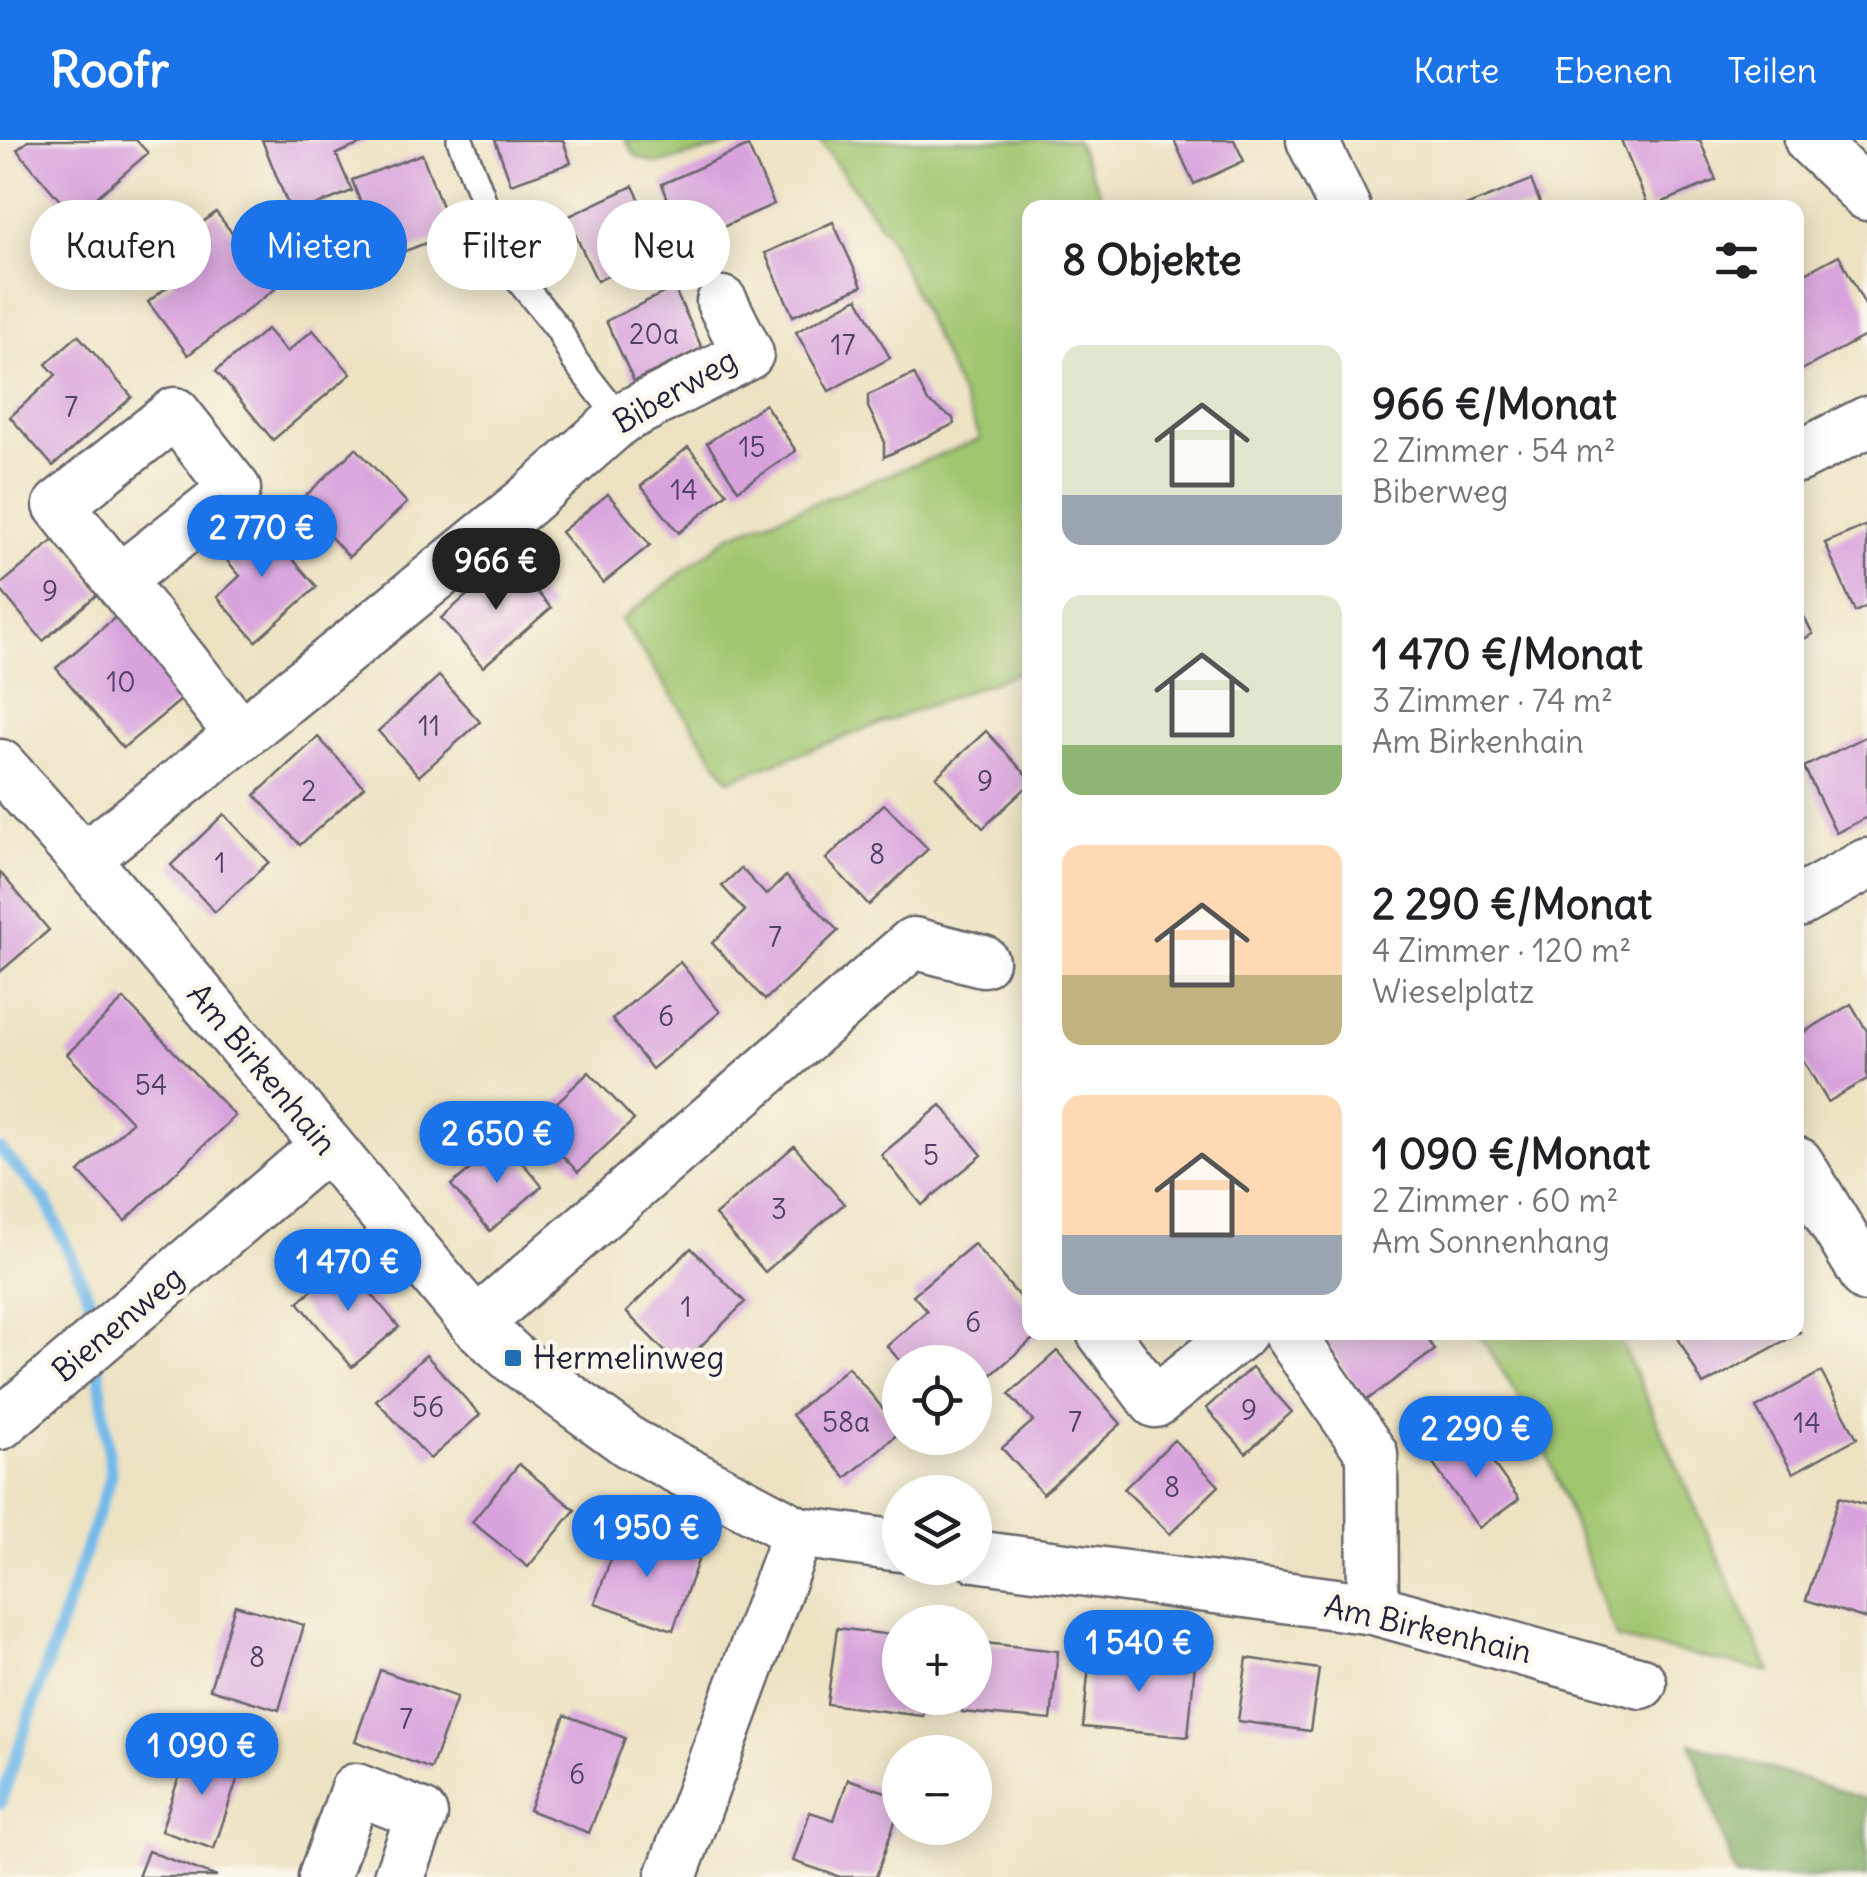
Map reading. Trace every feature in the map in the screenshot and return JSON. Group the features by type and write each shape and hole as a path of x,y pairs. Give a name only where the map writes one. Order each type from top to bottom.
{"street":[{"path":"1312,140 1341,200"},
{"path":"1810,140 1867,196"},
{"name":"Biberweg","path":"84,859 525,503 620,419 748,354 722,302"},
{"path":"1804,454 1867,422"},
{"path":"119,580 241,735"},
{"name":"Am Birkenhain","path":"0,765 84,859 476,1324 513,1358 630,1443 798,1532 882,1544"},
{"path":"1804,899 1867,864"},
{"path":"476,1324 912,943 983,962"},
{"name":"Bienenweg","path":"0,1424 328,1146"},
{"path":"1804,1173 1867,1277"},
{"path":"1108,1340 1155,1402 1232,1340"},
{"path":"1294,1340 1372,1454 1373,1609"},
{"path":"671,1877 798,1532"},
{"name":"Am Birkenhain","path":"992,1558 1373,1609 1641,1682"},
{"path":"324,1877 356,1790 422,1814 398,1877"}],"lane":[{"path":"460,140 481,194 496,252 560,330 574,360 620,419"}],"green space":[{"path":"625,140 749,140 657,164 636,156"},
{"path":"819,140 1076,140 1104,200 1022,200 1022,671 729,780 621,620 730,535 981,439 889,237"},
{"path":"1482,1340 1620,1340 1770,1672 1617,1639 1536,1424"},
{"path":"1691,1743 1867,1800 1867,1877 1736,1877"}],"building":[{"path":"29,140 136,140 148,153 94,200 60,200 17,150"},
{"path":"262,140 371,140 336,154 352,191 330,200 286,200"},
{"path":"495,140 563,140 571,163 511,184"},
{"path":"1174,140 1234,140 1244,161 1194,184"},
{"path":"1621,140 1700,140 1716,180 1668,200 1646,200"},
{"path":"748,146 774,204 730,224 730,200 668,200 662,184"},
{"path":"422,154 439,200 427,200 427,243 407,250 407,200 360,200 352,180"},
{"path":"1531,180 1539,200 1481,200"},
{"path":"633,186 640,200 603,200"},
{"path":"597,203 597,281 577,238 577,212"},
{"path":"216,212 231,232 231,290 274,290 188,355 148,302 163,290 211,290 211,216"},
{"path":"833,222 862,286 793,316 765,253"},
{"path":"1839,255 1867,309 1867,335 1804,369 1804,274"},
{"path":"675,290 702,348 634,381 606,321"},
{"path":"858,298 890,358 829,391 796,332"},
{"path":"267,329 287,352 313,330 351,374 273,440 216,371"},
{"path":"78,335 132,397 53,466 10,417 56,375 46,364"},
{"path":"914,374 928,402 953,418 954,424 884,457 884,440 868,407 868,395"},
{"path":"765,404 796,451 738,490 707,443"},
{"path":"688,447 727,493 679,533 641,486"},
{"path":"356,448 407,503 349,557 299,502"},
{"path":"608,494 650,545 603,583 561,532"},
{"path":"256,517 317,587 256,641 217,597 240,576 218,550"},
{"path":"1867,525 1867,606 1855,612 1825,543"},
{"path":"55,539 100,592 43,641 0,585"},
{"path":"508,559 551,608 483,667 441,618"},
{"path":"119,614 187,695 123,748 56,668"},
{"path":"1804,617 1813,634 1804,639"},
{"path":"439,676 480,722 419,776 378,731"},
{"path":"986,731 1022,770 1022,791 983,828 936,777"},
{"path":"1867,736 1867,817 1836,833 1804,767"},
{"path":"318,737 364,787 300,845 255,795"},
{"path":"884,804 928,849 869,905 826,859"},
{"path":"224,814 269,862 215,912 171,865"},
{"path":"741,868 766,895 786,876 838,931 765,1000 712,943 745,911 722,886"},
{"path":"0,872 49,930 0,972"},
{"path":"680,962 720,1012 652,1069 612,1019"},
{"path":"124,999 235,1116 125,1221 79,1172 132,1122 67,1054"},
{"path":"1851,1004 1867,1031 1867,1079 1828,1102 1804,1062 1804,1032"},
{"path":"589,1072 634,1120 578,1172 533,1125"},
{"path":"941,1105 982,1155 922,1205 881,1155"},
{"path":"504,1141 542,1186 490,1231 451,1185"},
{"path":"794,1146 844,1204 765,1272 715,1215"},
{"path":"974,1244 1022,1300 1022,1340 1032,1340 992,1374 992,1345 888,1345 927,1311 913,1295"},
{"path":"691,1248 745,1302 680,1367 626,1312"},
{"path":"345,1262 399,1327 352,1367 298,1302"},
{"path":"1324,1340 1428,1340 1435,1350 1367,1400"},
{"path":"1679,1340 1786,1340 1703,1385"},
{"path":"1057,1351 1121,1424 1043,1494 1002,1448 1033,1421 1009,1394"},
{"path":"426,1355 480,1415 430,1459 376,1400"},
{"path":"848,1367 882,1408 882,1447 846,1478 792,1415"},
{"path":"1252,1367 1292,1412 1246,1453 1206,1408"},
{"path":"1821,1372 1857,1438 1793,1473 1756,1408"},
{"path":"1473,1435 1519,1499 1479,1528 1433,1464"},
{"path":"1174,1440 1219,1486 1170,1534 1124,1489"},
{"path":"519,1464 575,1510 528,1567 472,1522"},
{"path":"1839,1497 1867,1505 1867,1619 1806,1600"},
{"path":"621,1530 699,1558 673,1630 595,1603"},
{"path":"235,1605 304,1625 279,1710 210,1689"},
{"path":"837,1628 882,1634 882,1711 827,1704"},
{"path":"992,1644 1058,1651 1051,1720 992,1715"},
{"path":"1090,1654 1195,1663 1188,1737 1083,1727"},
{"path":"1247,1658 1319,1669 1310,1731 1238,1721"},
{"path":"380,1670 457,1697 431,1769 355,1741"},
{"path":"565,1715 625,1738 589,1833 529,1810"},
{"path":"189,1747 242,1765 214,1849 161,1831"},
{"path":"848,1779 882,1791 882,1845 887,1845 876,1877 840,1877 793,1861 810,1812 834,1820"},
{"path":"148,1851 217,1877 138,1877"}],"waterway":[{"path":"0,1149 46,1201 89,1297 93,1326"},
{"path":"0,1804 111,1475 97,1355"}],"place":[{"name":"Hermelinweg","path":"513,1358"}]}
